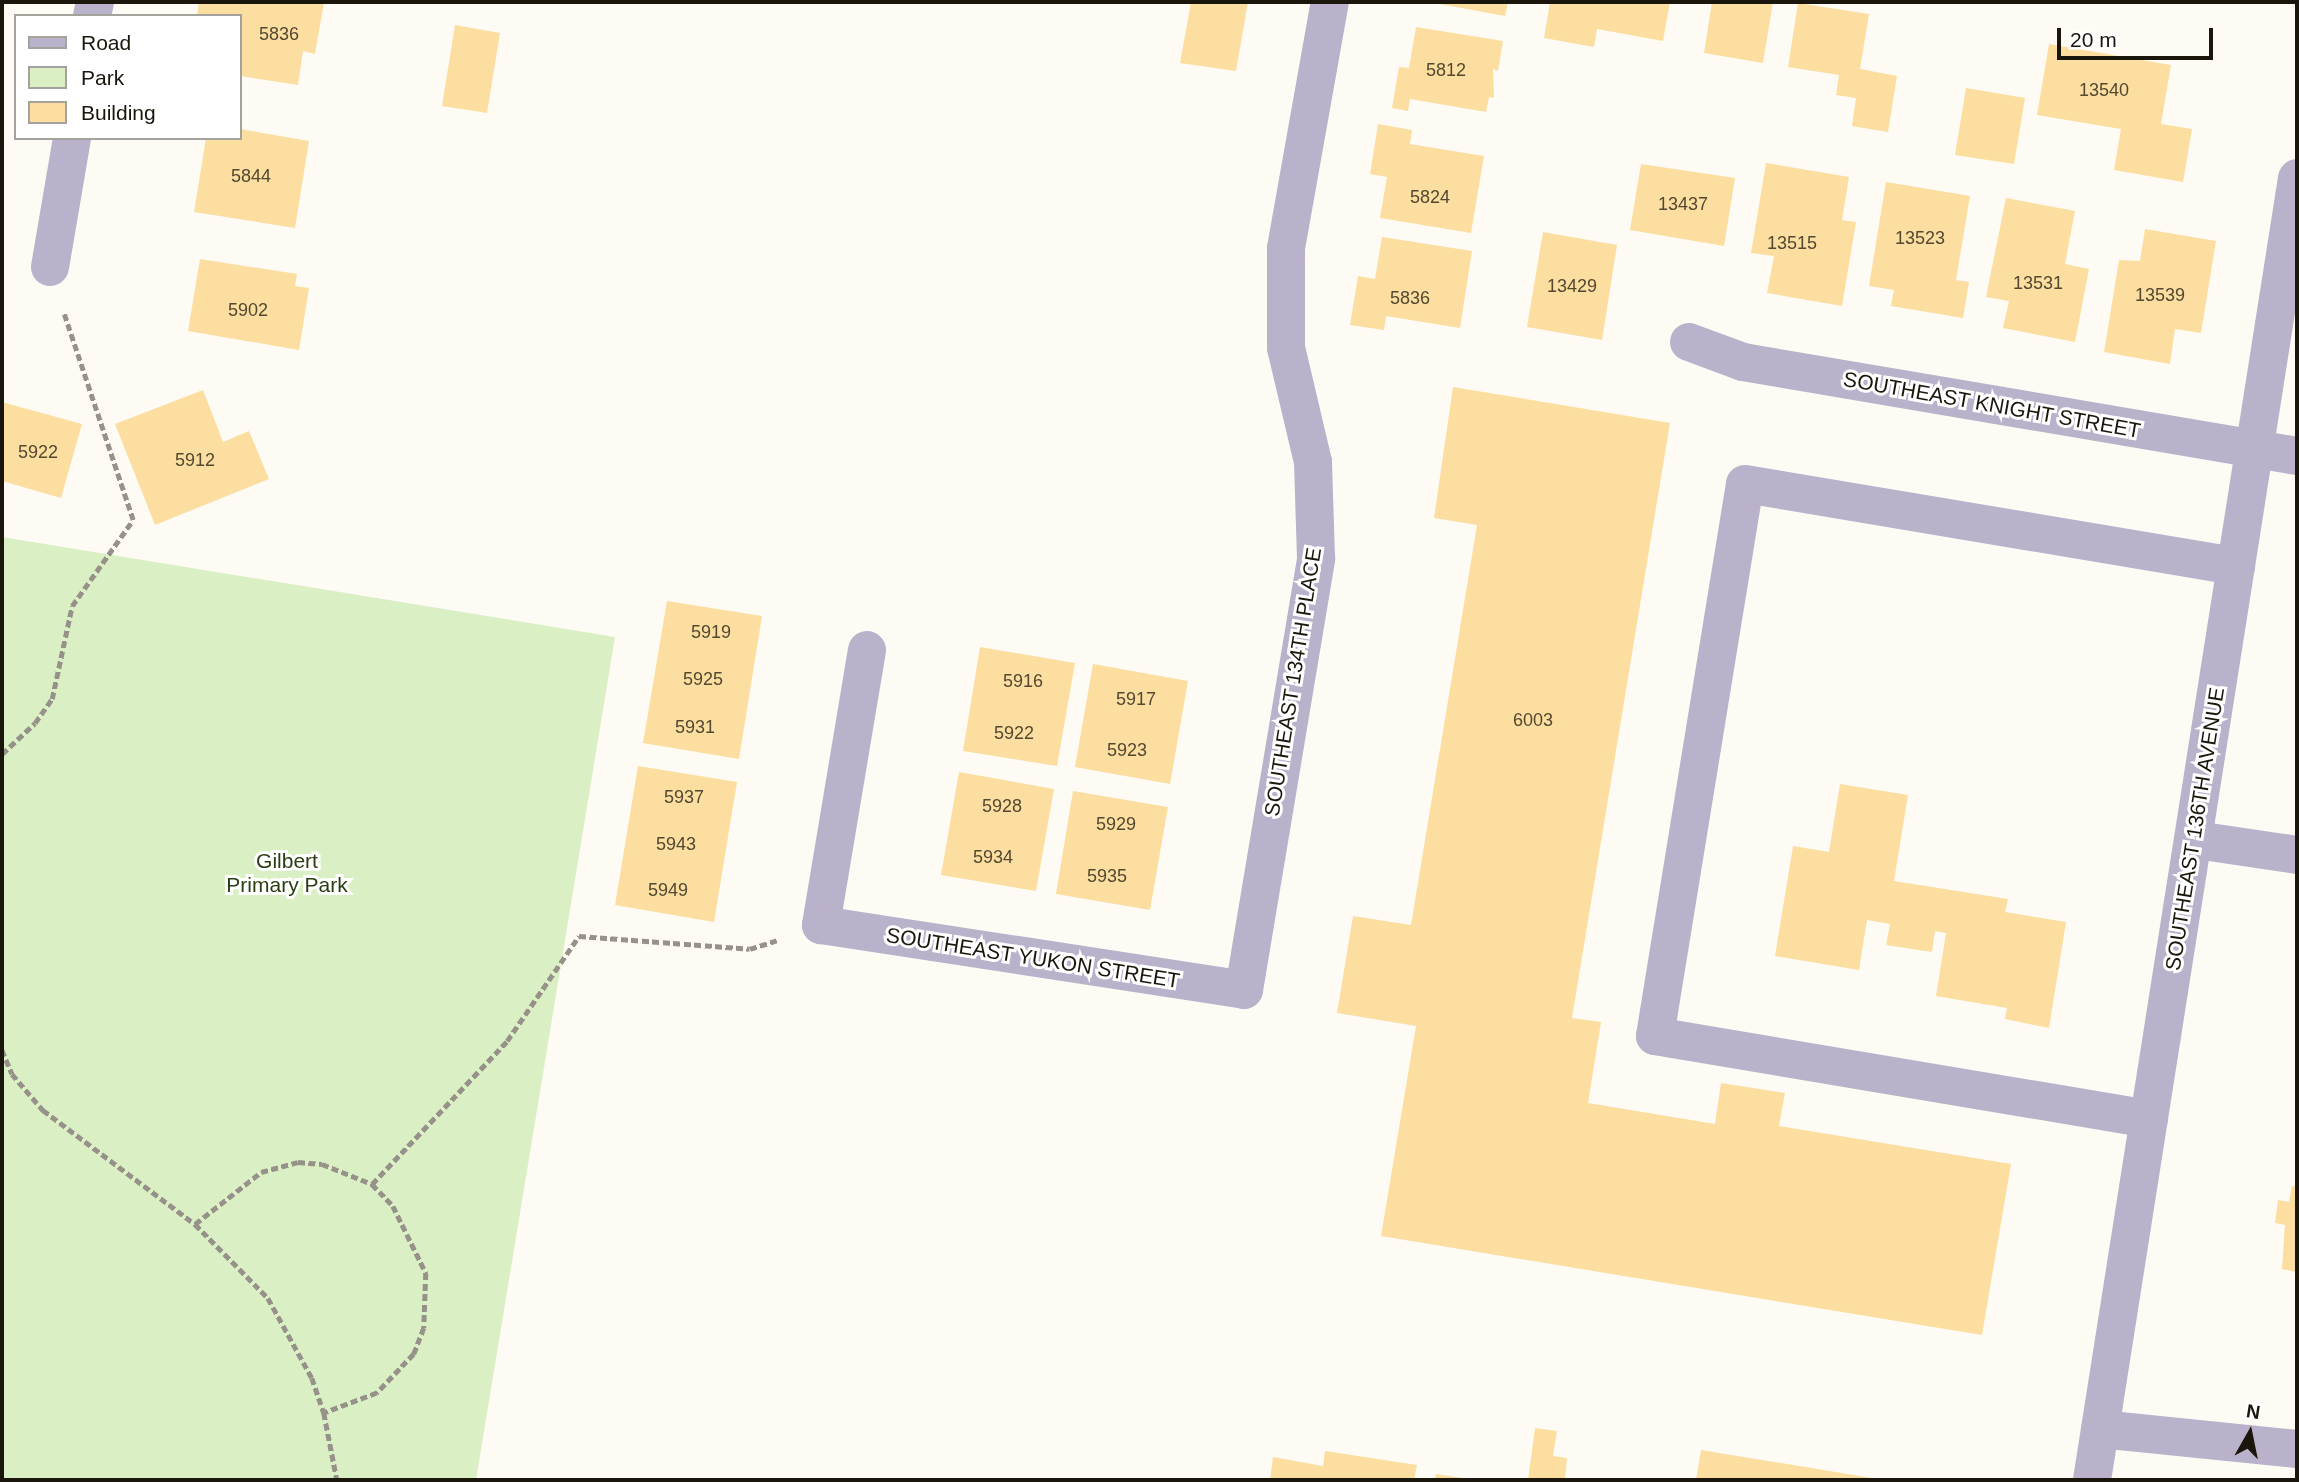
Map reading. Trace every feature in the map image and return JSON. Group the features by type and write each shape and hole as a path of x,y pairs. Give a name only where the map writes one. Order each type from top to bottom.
{"street":[{"name":"SOUTHEAST 134TH PLACE","path":"1244,990 1315,558 1313,462 1286,348 1286,248 1330,2"},
{"path":"50,267 72,140"},
{"name":"SOUTHEAST 136TH AVENUE","path":"2092,1480 2196,840 2297,178"},
{"name":"SOUTHEAST KNIGHT STREET","path":"1689,342 1743,362 2297,456"},
{"path":"2149,1119 1654,1036 1745,484 2236,566"},
{"path":"821,925 867,650"},
{"path":"2196,840 2297,855"},
{"name":"SOUTHEAST YUKON STREET","path":"821,925 1244,990"},
{"path":"2100,1429 2297,1449"}],"path":[{"path":"2,754 35,723 51,699 72,606 133,520 50,267"},
{"path":"372,1184 508,1041 579,936 750,949 821,925"},
{"path":"2,1050 12,1074 43,1110 195,1224 268,1298 293,1337 324,1413 337,1480"},
{"path":"195,1224 261,1172 298,1162 322,1164 372,1184 393,1206 421,1255 429,1305 424,1328 414,1354 377,1393 324,1413"}],"green space":[{"name":"Gilbert Primary Park","path":"2,537 615,637 476,1480 2,1480"}],"building":[{"path":"199,2 324,2 315,54 303,51 298,85 242,76 242,14 197,14"},
{"path":"1191,2 1248,2 1236,71 1180,63"},
{"path":"1429,2 1508,2 1505,16"},
{"path":"1550,2 1670,2 1663,41 1597,29 1594,47 1544,38"},
{"path":"1712,2 1773,2 1763,63 1704,53"},
{"path":"1798,3 1869,14 1860,69 1897,76 1888,132 1852,126 1856,98 1836,95 1839,75 1788,67"},
{"path":"455,25 500,33 487,113 442,106"},
{"path":"1416,27 1503,41 1498,71 1493,69 1494,98 1489,97 1486,112 1410,99 1408,111 1392,108 1399,67 1409,68"},
{"path":"2049,44 2171,65 2161,124 2192,129 2183,182 2114,170 2121,129 2037,115"},
{"path":"1966,88 2025,98 2014,164 1955,155"},
{"path":"1378,124 1412,130 1410,144 1484,156 1471,233 1380,218 1387,177 1370,174"},
{"path":"242,129 309,141 295,228 194,212 206,140 242,140"},
{"path":"1766,163 1849,177 1842,220 1856,222 1842,306 1767,293 1774,256 1751,253"},
{"path":"1641,164 1735,178 1724,246 1630,230"},
{"path":"1886,182 1970,196 1956,280 1969,282 1963,318 1891,306 1894,290 1869,286"},
{"path":"2006,198 2075,211 2065,264 2089,269 2075,342 2003,328 2009,301 1986,297"},
{"path":"2145,229 2216,241 2201,333 2175,329 2170,364 2104,352 2119,260 2140,261"},
{"path":"1543,232 1617,245 1602,340 1527,327"},
{"path":"1382,237 1472,251 1460,328 1386,316 1384,330 1350,325 1358,276 1375,279"},
{"path":"200,259 297,274 295,286 309,288 299,350 188,331"},
{"path":"1453,387 1670,423 1572,1018 1601,1022 1588,1103 1715,1124 1721,1083 1785,1093 1779,1126 2011,1164 1982,1335 1381,1236 1416,1026 1337,1013 1353,916 1411,925 1477,525 1434,518"},
{"path":"203,390 223,442 249,431 269,479 155,525 115,424"},
{"path":"2,402 82,424 61,498 2,481"},
{"path":"667,601 762,616 739,759 643,743"},
{"path":"980,647 1075,663 1057,766 963,751"},
{"path":"1093,664 1188,681 1170,784 1075,767"},
{"path":"638,766 737,782 714,922 615,905"},
{"path":"959,772 1054,789 1036,891 941,875"},
{"path":"1840,784 1908,795 1894,881 2008,899 2005,912 2066,922 2049,1028 2005,1019 2007,1008 1936,996 1946,933 1935,931 1932,952 1886,945 1890,924 1867,920 1859,970 1775,956 1793,846 1829,852"},
{"path":"1073,791 1168,807 1150,910 1056,894"},
{"path":"2292,1186 2297,1187 2297,1272 2282,1269 2285,1225 2275,1223 2278,1200 2289,1202"},
{"path":"1535,1428 1557,1431 1553,1456 1567,1458 1565,1480 1528,1480"},
{"path":"1701,1450 1878,1479 1878,1480 1696,1480"},
{"path":"1325,1451 1417,1465 1414,1480 1270,1480 1273,1457 1323,1466"},
{"path":"1436,1474 1469,1479 1435,1480"}]}
